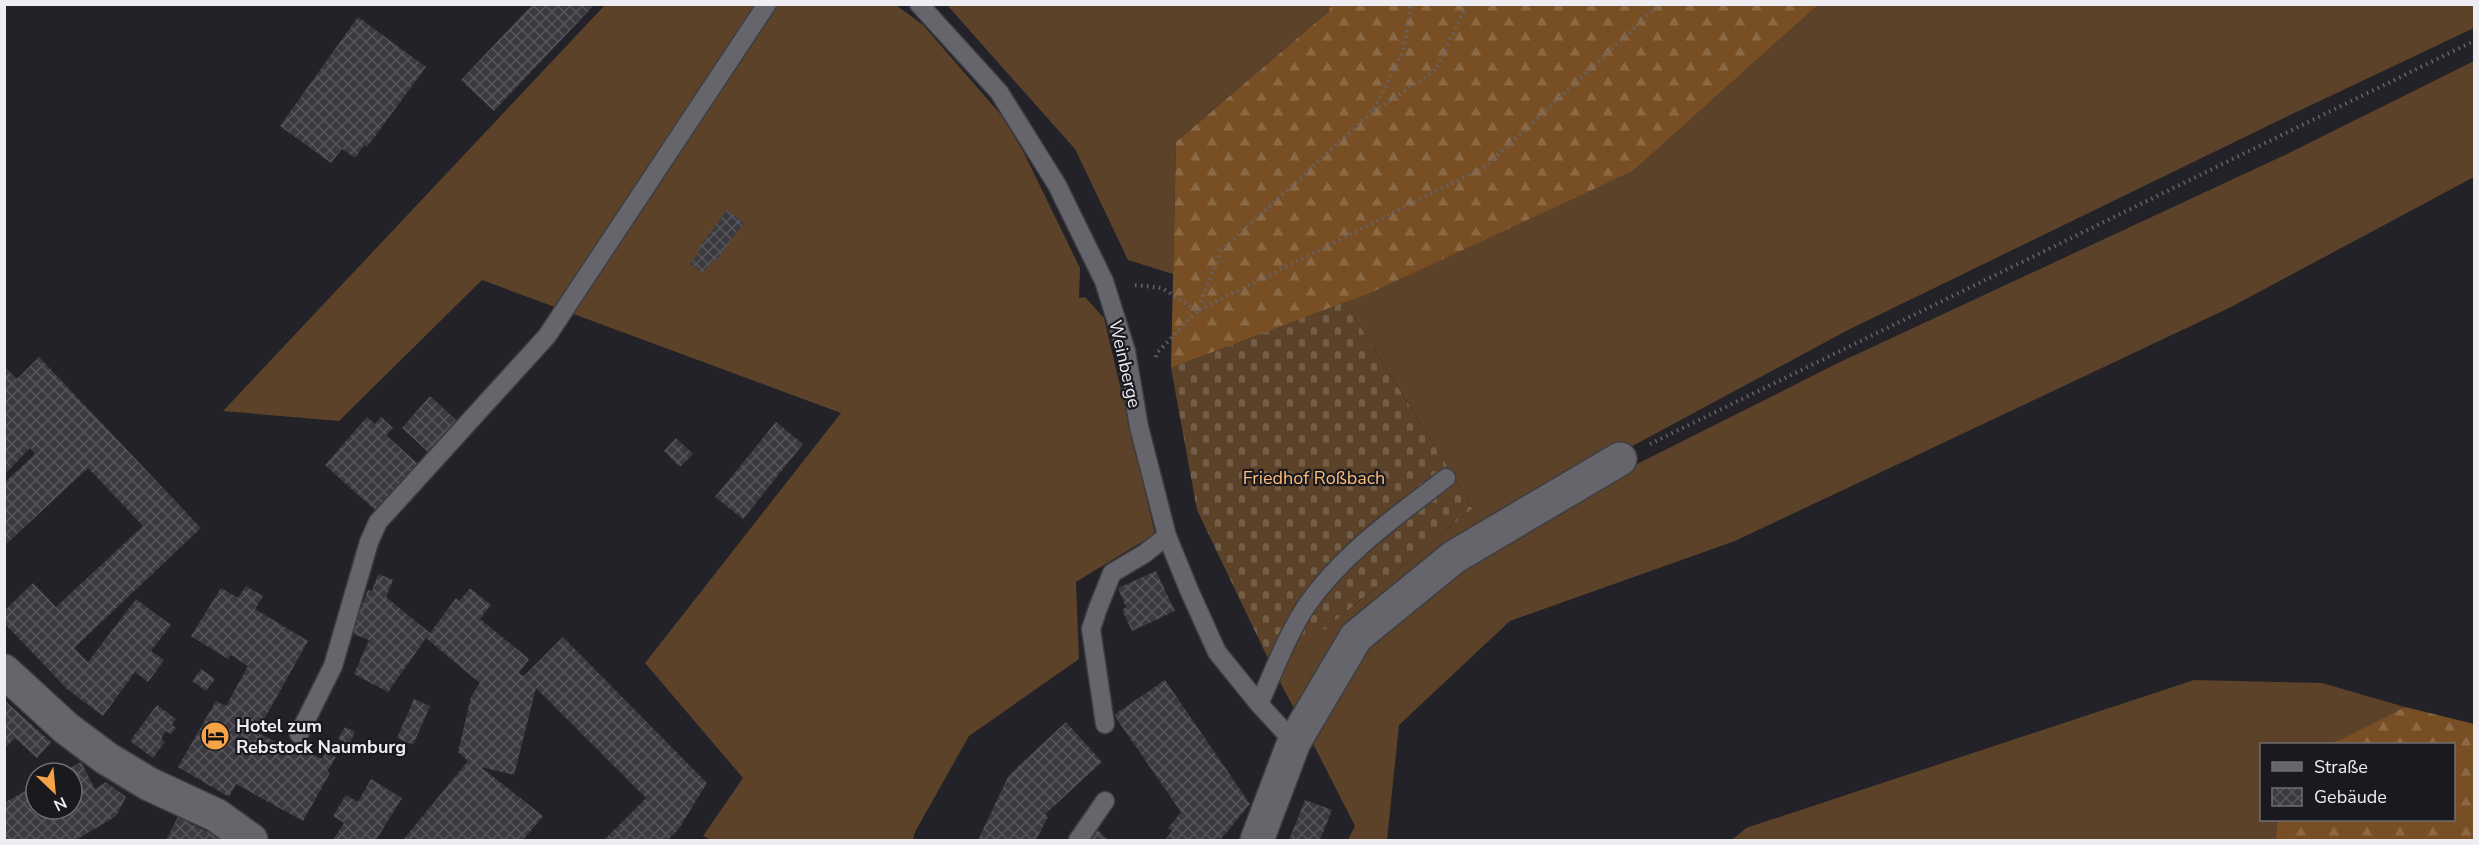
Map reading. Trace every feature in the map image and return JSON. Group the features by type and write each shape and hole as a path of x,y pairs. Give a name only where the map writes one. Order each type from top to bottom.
{"street":[{"path":"1257,840 1294,742 1356,637 1454,557 1620,459"},
{"path":"4,671 66,728 106,758 149,784 216,815 251,840"}],"lane":[{"path":"299,734 333,666 369,542 378,522 548,336 767,4"},
{"name":"Weinberge","path":"919,4 999,92 1057,185 1104,281 1126,351 1139,428 1167,537 1217,652 1259,704 1294,742"},
{"path":"1259,704 1289,636 1307,605 1331,574 1366,541 1446,478"},
{"path":"1105,724 1091,629 1112,573 1167,537"},
{"path":"1078,840 1105,801"}],"path":[{"path":"1372,112 1403,52 1411,4"},
{"path":"1197,311 1221,251 1372,112 1436,70 1464,10 1464,4"},
{"path":"1154,363 1156,353 1197,311 1485,167 1659,4"},
{"path":"1620,459 2475,41"},
{"path":"1104,281 1162,288 1197,311"}],"green space":[{"path":"605,5 896,5 923,25 1002,116 1024,153 1080,268 1079,298 1085,297 1104,318 1155,534 1076,582 1079,659 969,736 915,832 913,840 711,840 703,836 743,778 645,663 841,413 482,280 339,421 223,411"},
{"path":"947,5 1331,5 1330,10 1176,142 1173,274 1128,260 1075,149"},
{"path":"1331,5 1818,5 1633,171 1370,293 1171,368 1176,142 1329,11"},
{"path":"1818,5 2474,5 2474,28 1848,330 1482,527 1297,714 1274,671 1473,508 1345,302 1633,171"},
{"path":"2474,61 2474,177 2229,308 1735,541 1510,621 1399,725 1387,840 1348,840 1355,826 1308,734 1365,647 1457,569 1621,472 1838,363 2289,153"},
{"name":"Friedhof Roßbach","path":"1345,302 1473,508 1274,671 1197,510 1171,368"},
{"path":"2194,680 2322,683 2405,707 2333,743 2260,743 2260,821 2277,821 2276,840 1732,840 1746,828"},
{"path":"2405,707 2474,724 2474,840 2276,840 2277,821 2455,821 2455,743 2333,743"}],"building":[{"path":"533,4 595,4 494,111 461,80"},
{"path":"358,17 426,67 367,147 364,145 355,158 342,149 331,163 280,126"},
{"path":"727,210 744,223 715,262 713,260 703,273 690,264 700,251 698,249"},
{"path":"39,357 201,528 74,648 88,662 136,599 171,625 151,651 164,660 148,682 135,672 103,716 67,689 4,623 4,611 33,583 56,607 143,526 88,468 4,546 4,483 35,454 30,448 4,475 4,366 17,379"},
{"path":"430,396 456,420 428,452 402,428"},
{"path":"367,417 375,424 381,417 393,428 386,435 418,464 376,511 325,465"},
{"path":"776,422 803,444 743,519 715,497"},
{"path":"676,438 693,454 680,467 664,451"},
{"path":"1156,571 1175,611 1132,631 1122,610 1126,607 1118,588"},
{"path":"378,574 393,580 386,597 430,633 456,598 459,601 470,588 491,605 480,619 529,659 519,673 524,676 563,637 707,783 678,830 668,840 604,840 646,798 536,688 514,775 481,767 543,816 523,840 403,840 468,761 458,752 471,697 480,683 426,638 388,692 354,674 369,640 351,633 368,590 372,591"},
{"path":"246,586 263,596 255,609 308,641 257,732 298,755 302,748 322,759 326,752 336,757 327,772 330,773 303,821 236,784 229,797 178,767 216,701 226,706 248,666 231,655 228,659 191,636 221,588 238,598"},
{"path":"201,669 215,679 206,691 192,681"},
{"path":"1165,680 1250,804 1220,840 1165,840 1172,831 1168,828 1181,812 1114,715"},
{"path":"414,699 430,706 413,745 397,738"},
{"path":"4,700 51,742 37,758 15,738 4,749"},
{"path":"157,705 176,719 172,725 176,728 171,734 166,731 161,739 165,742 153,758 130,741"},
{"path":"1066,722 1102,762 1045,814 1048,817 1036,840 978,840 1009,775"},
{"path":"345,727 355,732 349,744 338,739"},
{"path":"84,768 95,789 106,782 126,797 116,816 76,840 4,840 4,803 24,792 24,821 84,821"},
{"path":"371,779 402,798 376,840 333,840 344,823 333,816 346,795 358,802"},
{"path":"1305,800 1332,810 1320,840 1289,840"},
{"path":"178,817 224,840 166,840"},
{"path":"1095,827 1108,840 1082,840"}],"place":[{"name":"Hotel zum Rebstock Naumburg","path":"215,736"}]}
